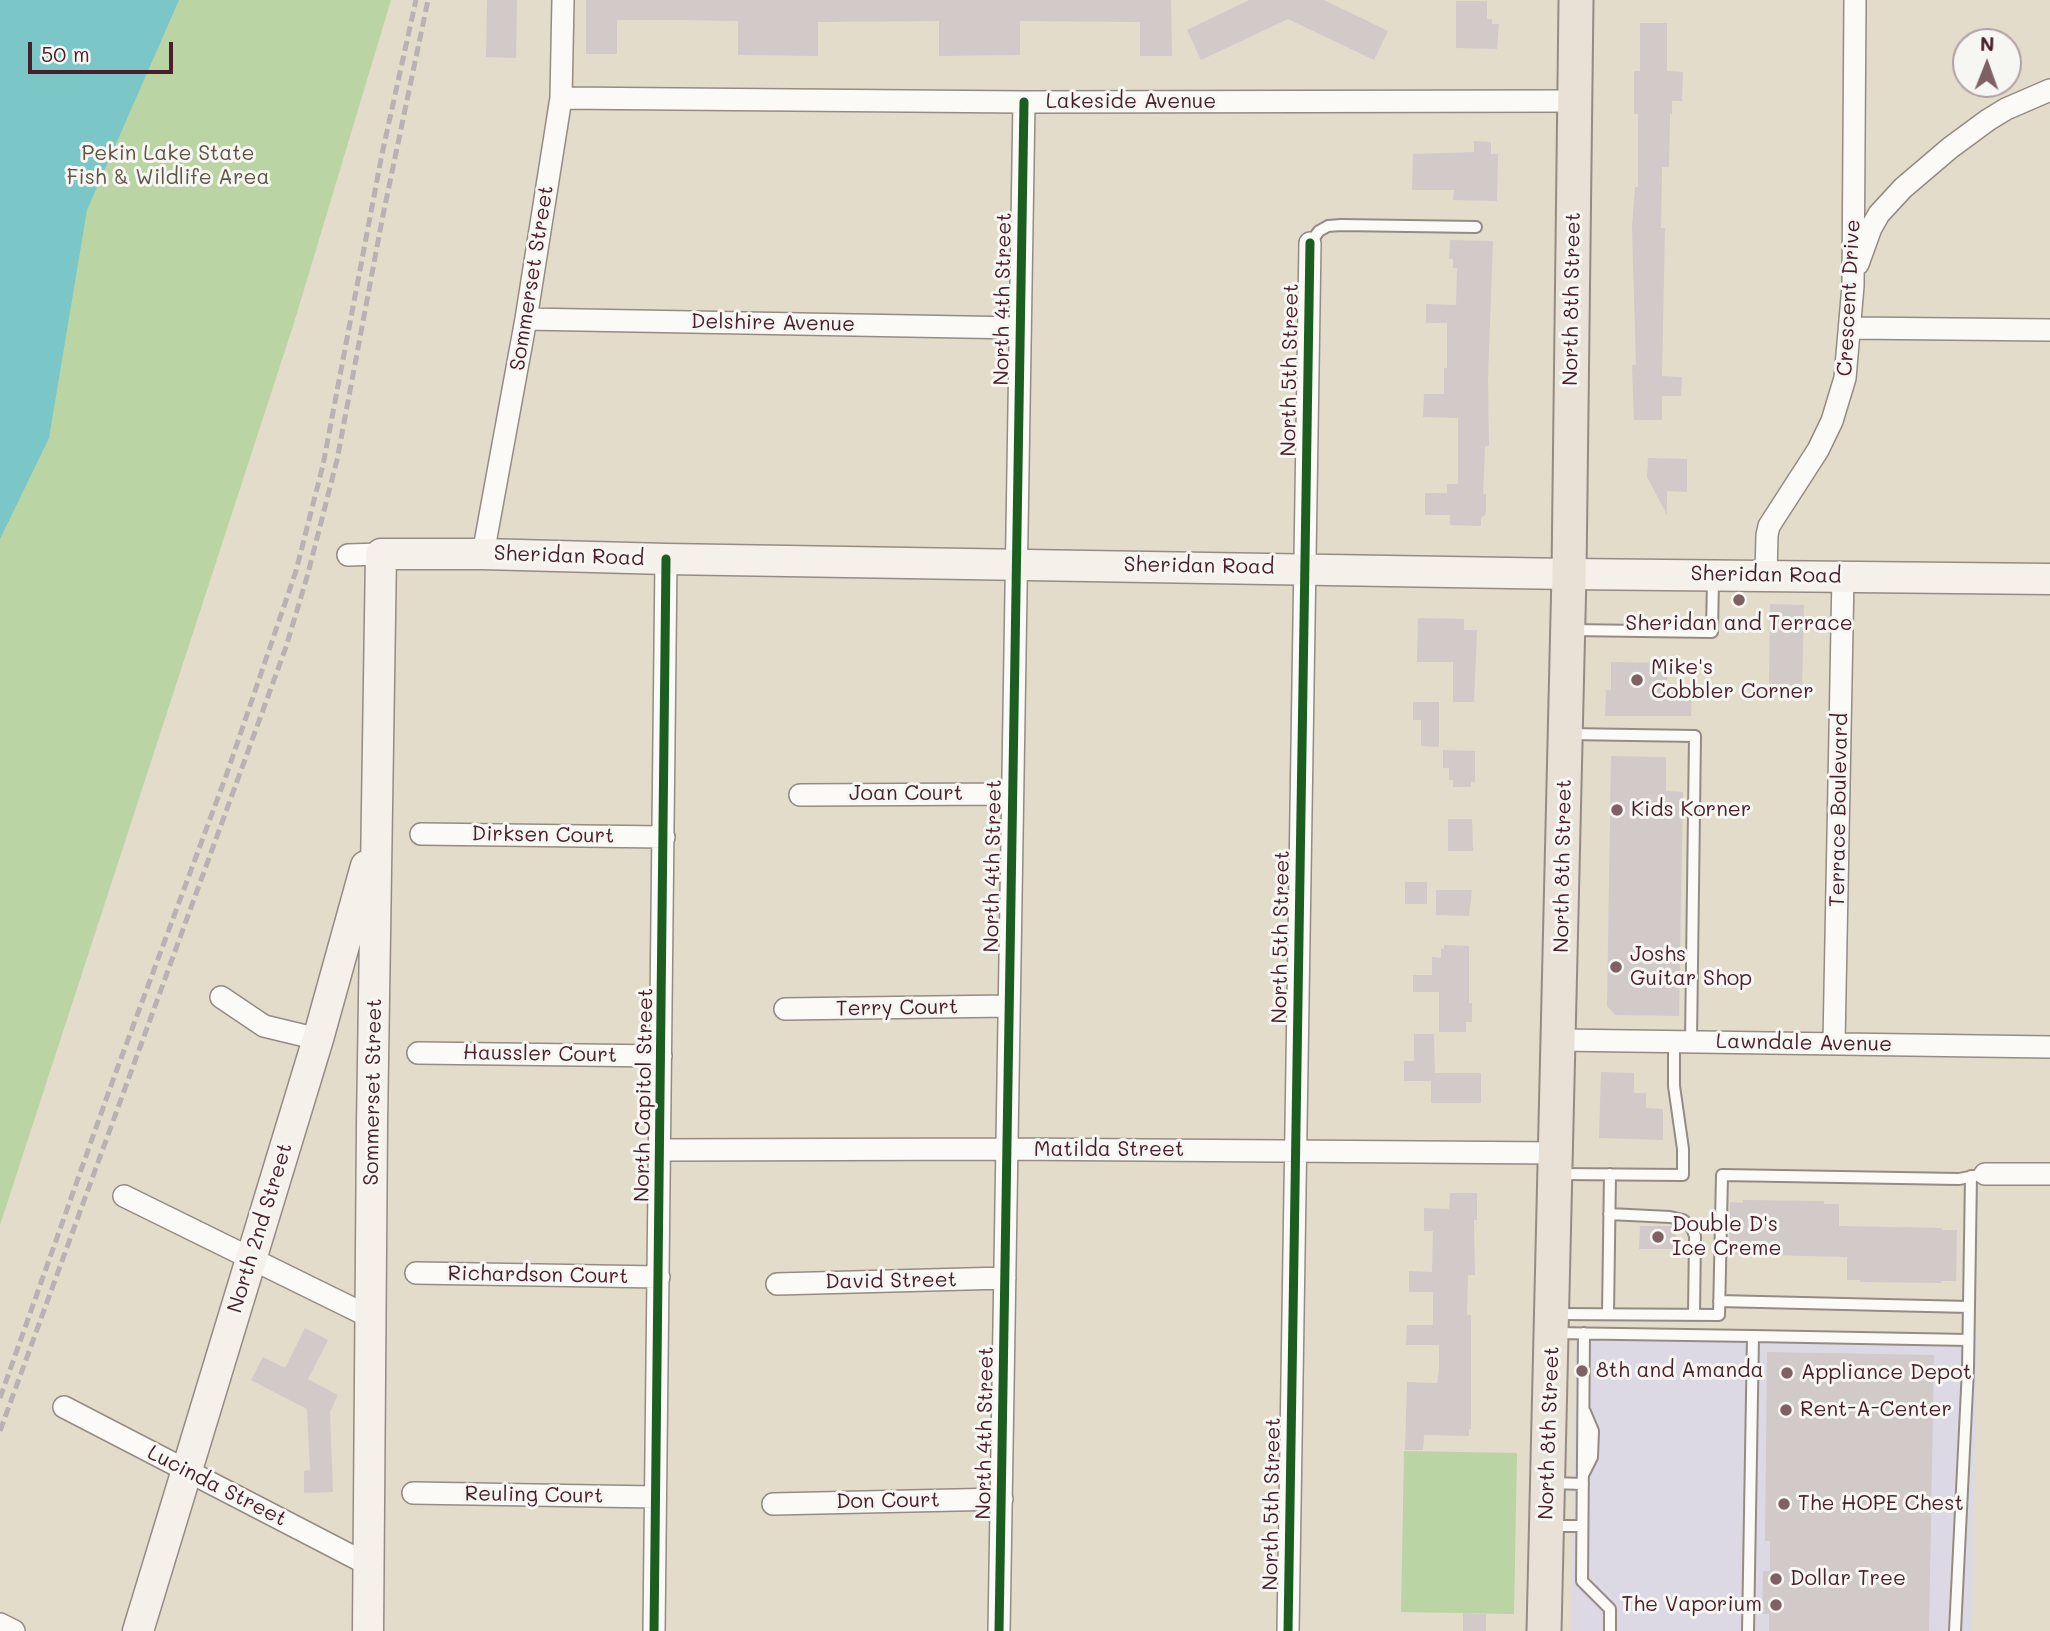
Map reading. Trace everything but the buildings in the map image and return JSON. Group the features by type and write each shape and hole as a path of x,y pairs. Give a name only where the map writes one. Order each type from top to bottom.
{"main road":[{"name":"North 8th Street","path":"1544,1631 1547,1483 1563,1327 1556,1163 1569,574 1576,0"},
{"name":"Sheridan Road","path":"381,554 1569,574 2050,579"},
{"name":"Sommerset Street","path":"369,1631 370,1317 381,554"},
{"name":"North 2nd Street","path":"138,1631 318,1039 377,823"}],"street":[{"name":"Sommerset Street","path":"483,554 526,319 561,98 563,0"},
{"name":"Crescent Drive","path":"1766,575 1769,526 1818,450 1832,421 1845,378 1853,286 1855,0"},
{"path":"1853,286 1857,266 1871,228 1889,202 1950,148 1988,120 2050,90"},
{"name":"Lakeside Avenue","path":"561,98 1024,102 1574,101"},
{"name":"North 4th Street","path":"999,1631 1024,102"},
{"name":"North 5th Street","path":"1288,1631 1310,243"},
{"name":"Delshire Avenue","path":"526,319 1019,328"},
{"path":"1851,328 2050,330"},
{"name":"Sheridan Road","path":"348,555 381,554"},
{"name":"North Capitol Street","path":"654,1631 666,559"},
{"name":"Terrace Boulevard","path":"1834,1043 1843,576"},
{"name":"Joan Court","path":"800,794 1011,794"},
{"name":"Dirksen Court","path":"422,834 664,837"},
{"path":"221,997 264,1026 318,1039"},
{"name":"Terry Court","path":"785,1009 1009,1006"},
{"name":"Lawndale Avenue","path":"1559,1040 2050,1047"},
{"name":"Haussler Court","path":"418,1053 661,1056"},
{"name":"Matilda Street","path":"661,1150 1295,1150 1556,1163"},
{"path":"1978,1175 2050,1174"},
{"path":"124,1196 370,1317"},
{"name":"Richardson Court","path":"416,1273 659,1277"},
{"name":"David Street","path":"777,1284 1004,1278"},
{"name":"Lucinda Street","path":"64,1407 369,1565"},
{"name":"Reuling Court","path":"413,1493 655,1497"},
{"name":"Don Court","path":"774,1504 1002,1499"},
{"path":"0,1624 14,1631"}],"lane":[{"path":"1310,243 1319,231 1328,226 1476,227"},
{"path":"1568,630 1712,632 1713,575"},
{"path":"1556,1163 1610,1174 1683,1175 1683,1149 1674,1086 1682,1041 1695,736 1566,734"},
{"path":"1608,1314 1610,1174"},
{"path":"1563,1327 1608,1314 1719,1315 1722,1175 1959,1179 1978,1175 1969,1307 1960,1567 1955,1631"},
{"path":"1609,1214 1670,1217 1683,1220 1692,1228 1695,1236 1694,1315"},
{"path":"1719,1301 1969,1307"},
{"path":"1563,1327 1753,1336 1968,1340"},
{"path":"1563,1327 1584,1410 1581,1581 1610,1609 1609,1631"},
{"path":"1748,1631 1753,1336"},
{"path":"1547,1483 1583,1480"},
{"path":"1546,1526 1582,1526"}],"shaded area":[{"path":"1576,1327 1977,1334 1972,1631 1571,1631"}],"green space":[{"name":"Pekin Lake State Fish & Wildlife Area","path":"0,0 391,0 294,323 0,1225"},
{"path":"1404,1451 1517,1453 1514,1614 1401,1612"}],"water":[{"path":"0,0 179,0 87,210 49,438 0,539"}],"railway":[{"path":"0,1398 113,1080 226,776 296,571 323,465 382,154 416,0"},
{"path":"0,1431 286,647 307,577 337,460 383,215 428,0"}],"cycle path":[{"path":"999,1631 1024,102"},
{"path":"1288,1631 1310,243"},
{"path":"654,1631 666,559"}],"place":[{"name":"Sheridan and Terrace","path":"1739,600"},
{"name":"Mike's Cobbler Corner","path":"1637,680"},
{"name":"Kids Korner","path":"1617,810"},
{"name":"Joshs Guitar Shop","path":"1616,967"},
{"name":"Double D's Ice Creme","path":"1658,1237"},
{"name":"8th and Amanda","path":"1582,1371"},
{"name":"Appliance Depot","path":"1787,1373"},
{"name":"Rent-A-Center","path":"1786,1410"},
{"name":"The HOPE Chest","path":"1784,1504"},
{"name":"Dollar Tree","path":"1776,1579"},
{"name":"The Vaporium","path":"1776,1605"}]}
